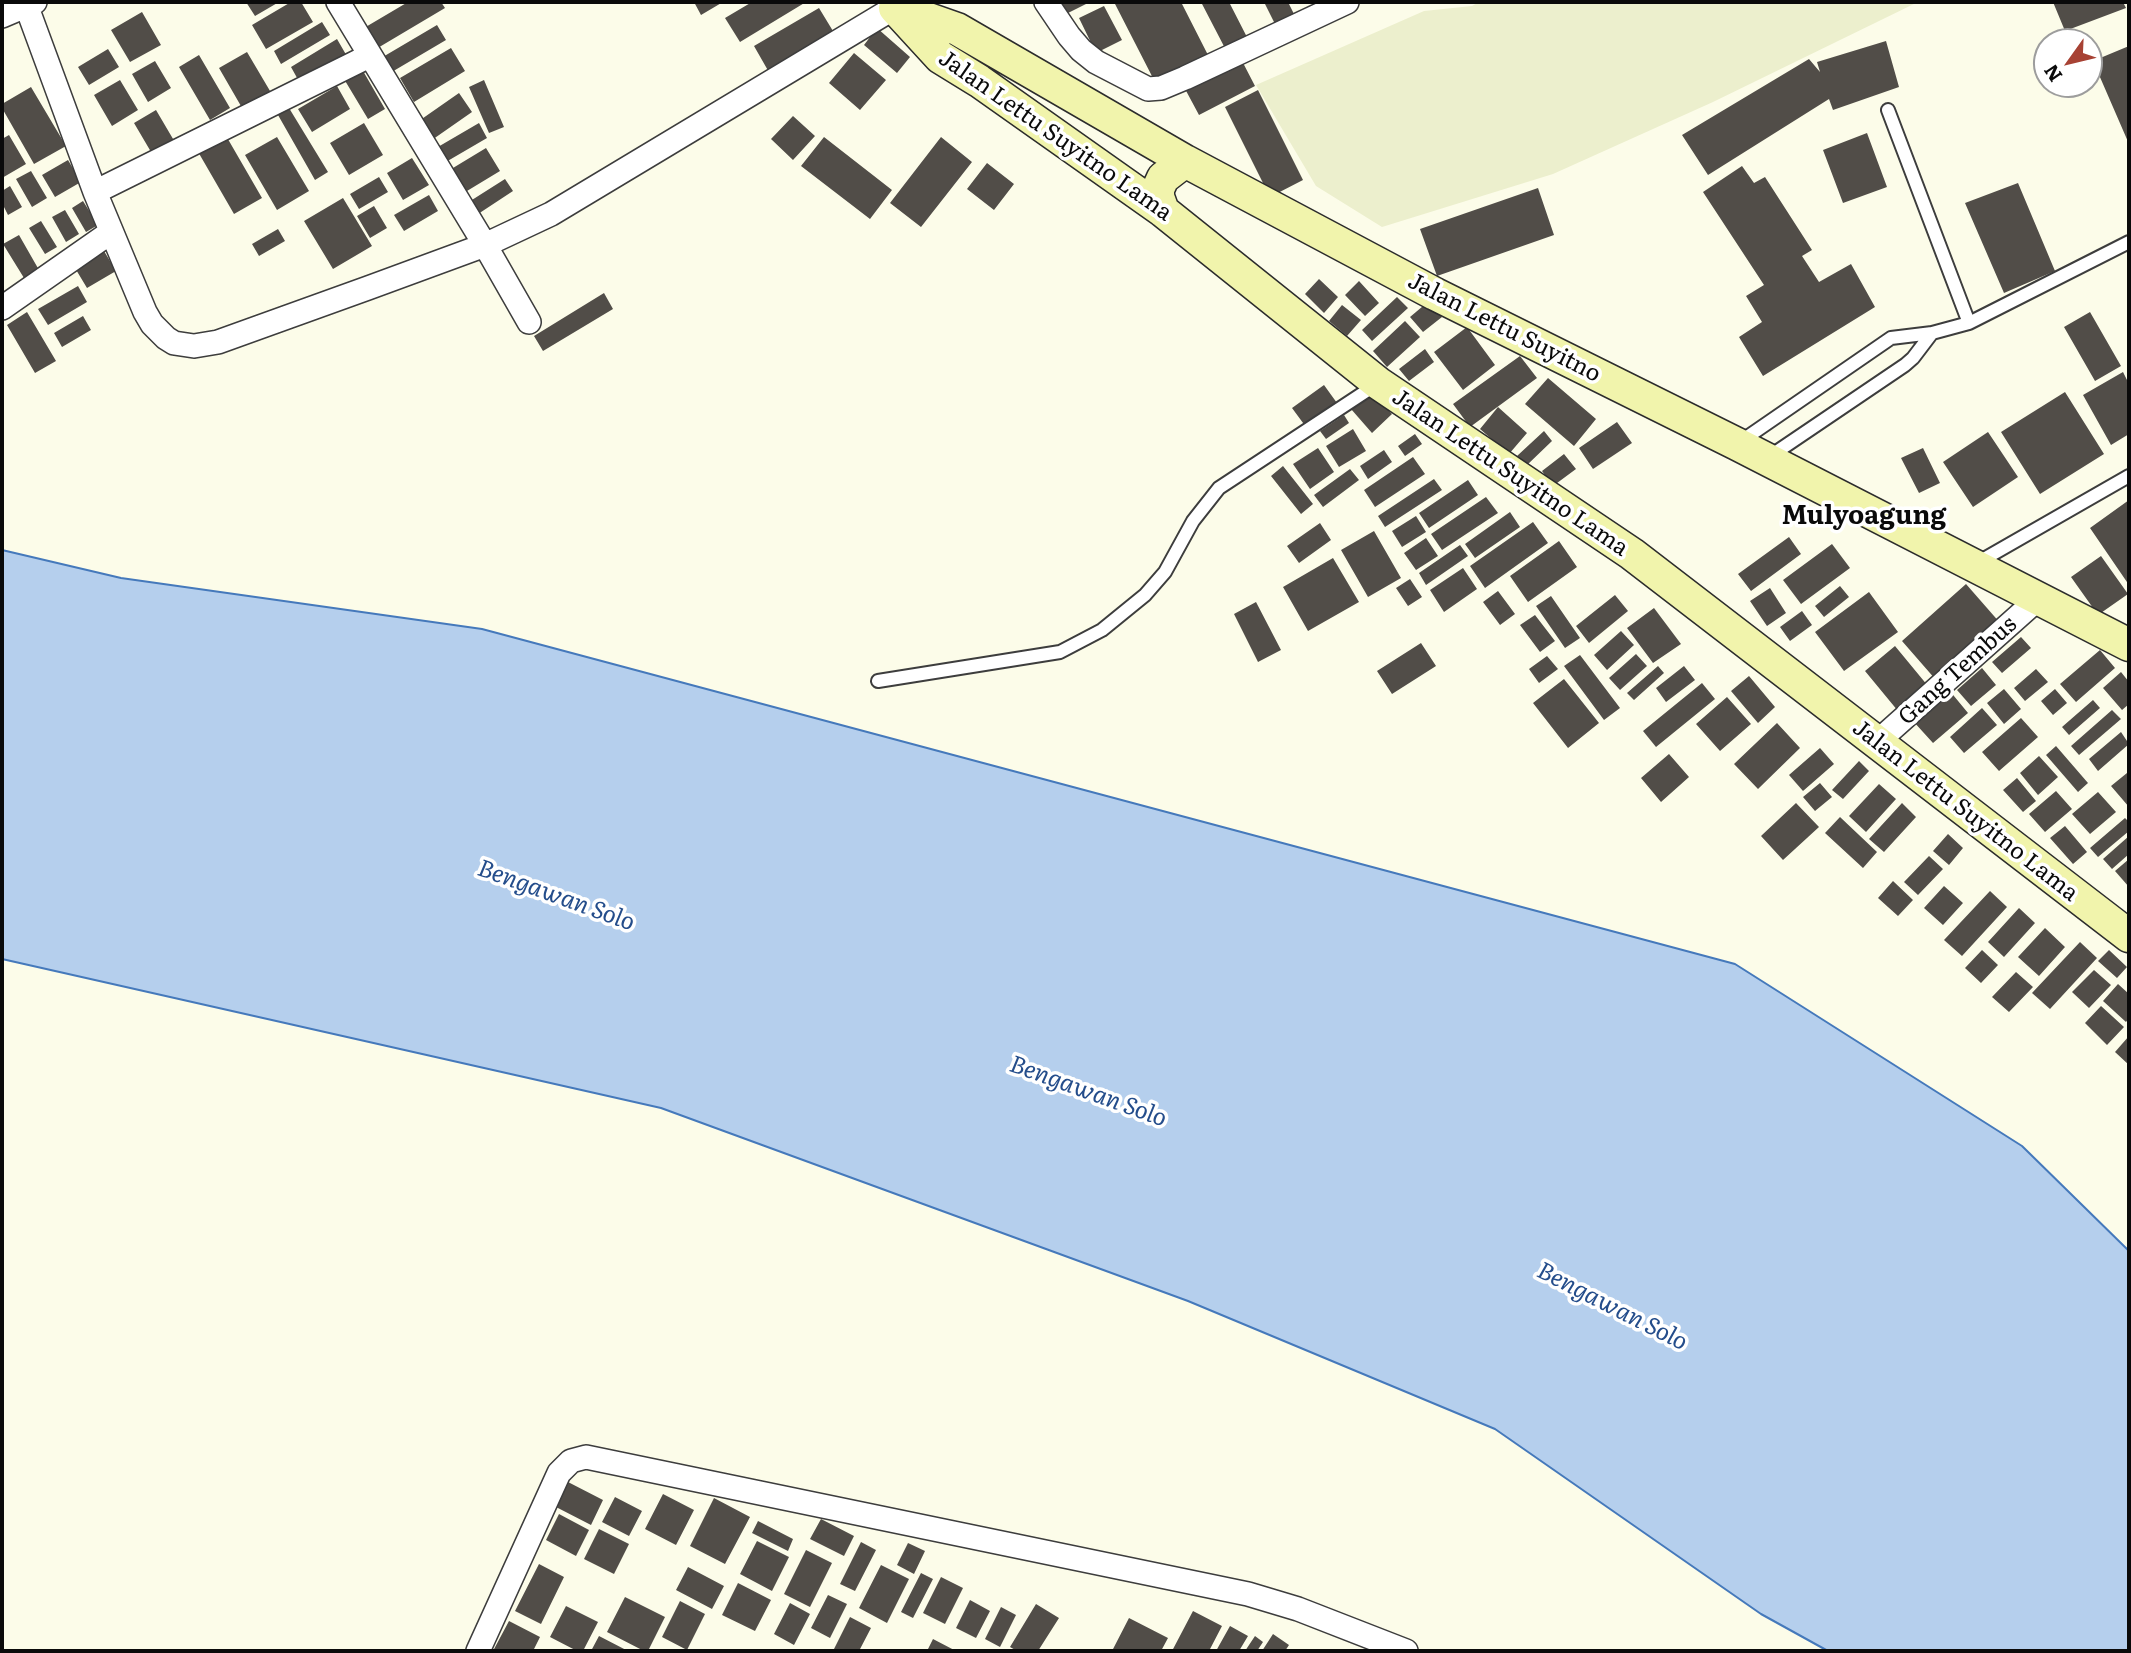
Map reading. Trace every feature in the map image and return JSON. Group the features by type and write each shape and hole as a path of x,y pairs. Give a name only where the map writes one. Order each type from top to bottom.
{"main road":[{"name":"Jalan Lettu Suyitno","path":"894,4 957,29 1185,161 1435,293 2129,645"},
{"name":"Jalan Lettu Suyitno Lama","path":"894,4 940,57 979,81 1163,211 1378,383 1632,554 2129,936"},
{"path":"1163,211 1158,189 1163,178 1185,161"}],"street":[{"path":"338,2 529,322"},
{"path":"1046,2 1081,50 1096,62 1148,89 1161,88 1185,78 1347,2"},
{"path":"2,16 29,3 95,192 152,324 158,333 174,343 194,346 230,338 485,245 551,214 894,4"},
{"path":"95,192 369,56"},
{"path":"2,307 111,232"},
{"name":"Gang Tembus","path":"1876,743 2039,598"},
{"path":"478,1651 559,1473 571,1461 586,1457 1248,1594 1298,1609 1406,1651"}],"lane":[{"path":"1888,110 1969,323"},
{"path":"1737,444 1891,338 1932,333 1969,323 2129,242"},
{"path":"1766,460 1905,365 1932,333"},
{"path":"878,681 1060,652 1102,631 1145,595 1165,572 1193,521 1219,488 1378,383"},
{"path":"1973,565 2129,476"}],"green space":[{"path":"1479,2 1918,2 1713,102 1553,174 1382,227 1316,186 1256,85 1424,11 1472,6"}],"water":[{"name":"Bengawan Solo","path":"2,550 121,578 482,629 1735,964 2022,1146 2129,1251 2129,1651 1828,1651 1761,1614 1495,1429 1188,1301 661,1108 2,959"}],"building":[{"path":"246,2 279,2 255,16"},
{"path":"291,2 301,2 313,22 266,49 252,25"},
{"path":"408,2 441,2 445,8 376,49 364,28"},
{"path":"694,2 723,2 701,15"},
{"path":"752,2 806,2 740,42 725,18"},
{"path":"1059,2 1090,2 1066,14"},
{"path":"1114,2 1181,2 1209,57 1156,84"},
{"path":"1201,2 1229,2 1250,43 1228,54"},
{"path":"1264,2 1288,2 1294,14 1275,24"},
{"path":"2053,2 2123,2 2126,8 2073,28 2064,28"},
{"path":"1104,6 1122,40 1096,53 1079,18"},
{"path":"819,8 836,36 770,74 754,46"},
{"path":"142,12 161,45 130,62 111,30"},
{"path":"322,22 330,35 281,64 274,51"},
{"path":"437,25 446,40 385,76 376,61"},
{"path":"877,28 910,57 897,73 864,45"},
{"path":"337,39 348,58 301,85 291,67"},
{"path":"1886,41 1899,87 1833,110 1829,99 1708,175 1682,135 1809,59 1820,72 1817,62"},
{"path":"2129,46 2129,144 2103,84 2103,57"},
{"path":"451,48 465,71 414,102 400,78"},
{"path":"108,49 119,67 89,85 78,67"},
{"path":"247,52 273,96 245,113 219,68"},
{"path":"854,53 886,80 860,110 829,83"},
{"path":"199,55 230,108 210,120 179,67"},
{"path":"1241,59 1255,86 1199,115 1184,87"},
{"path":"155,61 171,88 148,102 132,74"},
{"path":"359,64 385,109 368,119 341,74"},
{"path":"120,80 138,110 112,126 94,95"},
{"path":"484,80 504,127 489,133 469,87"},
{"path":"337,86 350,109 312,132 298,109"},
{"path":"31,87 66,146 34,164 2,108 2,104"},
{"path":"1258,90 1303,180 1270,197 1225,107"},
{"path":"459,93 472,112 429,142 416,123"},
{"path":"289,108 328,172 315,180 278,115"},
{"path":"156,110 176,144 154,157 134,123"},
{"path":"793,116 815,136 793,160 771,139"},
{"path":"364,123 383,155 349,175 330,143"},
{"path":"479,123 487,138 439,166 431,151"},
{"path":"1867,133 1887,187 1843,203 1823,150"},
{"path":"225,134 262,198 234,214 197,150"},
{"path":"9,135 26,164 2,178 2,139"},
{"path":"277,137 309,191 277,210 245,155"},
{"path":"824,137 892,190 870,219 801,166"},
{"path":"941,137 972,162 921,227 890,203"},
{"path":"486,148 500,171 462,194 448,171"},
{"path":"412,158 429,185 403,200 387,173"},
{"path":"68,160 81,182 55,197 42,175"},
{"path":"987,163 1014,184 994,210 967,189"},
{"path":"1742,166 1754,183 1765,177 1812,250 1802,256 1819,282 1851,264 1875,307 1763,376 1739,337 1762,322 1746,296 1764,285 1703,192"},
{"path":"31,171 47,198 32,207 16,179"},
{"path":"379,177 388,192 359,209 350,194"},
{"path":"505,179 513,191 472,218 464,205"},
{"path":"2018,183 2055,271 2004,293 1965,203"},
{"path":"10,186 22,207 8,215 2,203 2,191"},
{"path":"1538,188 1554,235 1437,276 1420,229"},
{"path":"429,195 438,211 404,231 394,215"},
{"path":"343,198 372,246 333,269 304,221"},
{"path":"83,201 98,225 86,232 72,208"},
{"path":"374,206 387,228 370,238 357,216"},
{"path":"65,210 79,234 66,242 52,217"},
{"path":"41,221 57,247 45,254 29,228"},
{"path":"278,229 285,241 259,256 252,244"},
{"path":"19,235 39,270 24,278 3,244"},
{"path":"104,251 116,271 87,288 75,268"},
{"path":"1319,279 1338,297 1324,313 1305,294"},
{"path":"1359,281 1379,303 1365,316 1345,295"},
{"path":"78,286 87,302 48,325 38,309"},
{"path":"604,293 613,309 543,351 534,336"},
{"path":"1397,297 1408,308 1372,341 1362,330"},
{"path":"1429,301 1442,317 1423,332 1410,317"},
{"path":"1342,305 1361,320 1347,336 1329,321"},
{"path":"27,312 56,361 35,373 7,325"},
{"path":"2090,312 2121,366 2095,381 2064,327"},
{"path":"83,316 91,330 62,347 54,333"},
{"path":"1405,321 1420,337 1387,367 1373,351"},
{"path":"1467,327 1495,365 1463,390 1434,352"},
{"path":"1425,349 1434,362 1409,381 1399,369"},
{"path":"1520,356 1537,378 1470,427 1453,404"},
{"path":"2123,372 2129,384 2129,434 2111,445 2083,395"},
{"path":"1548,378 1596,419 1574,446 1525,404"},
{"path":"1324,385 1337,403 1306,427 1292,408"},
{"path":"1371,392 1392,414 1372,433 1351,409"},
{"path":"2065,392 2104,454 2040,494 2001,432"},
{"path":"1498,407 1527,433 1509,454 1480,429"},
{"path":"1344,415 1349,423 1326,439 1320,431"},
{"path":"1617,422 1632,443 1593,469 1579,448"},
{"path":"1353,429 1366,451 1339,467 1326,446"},
{"path":"1544,431 1552,441 1526,466 1517,456"},
{"path":"1988,432 2018,477 1973,507 1943,462"},
{"path":"1415,434 1422,444 1405,456 1398,446"},
{"path":"1318,448 1334,472 1310,489 1293,464"},
{"path":"1923,448 1940,483 1919,493 1901,458"},
{"path":"1384,450 1392,462 1368,479 1360,466"},
{"path":"1564,454 1576,469 1553,486 1542,471"},
{"path":"1413,457 1425,474 1375,507 1364,490"},
{"path":"1283,466 1313,504 1301,514 1271,476"},
{"path":"1350,469 1359,480 1323,507 1314,495"},
{"path":"1434,479 1442,490 1385,527 1378,516"},
{"path":"1468,480 1478,495 1429,528 1419,513"},
{"path":"1486,497 1498,513 1442,550 1431,534"},
{"path":"2129,500 2129,585 2090,528"},
{"path":"1510,512 1520,527 1475,558 1465,544"},
{"path":"1416,516 1426,532 1402,547 1392,531"},
{"path":"1533,522 1548,543 1485,588 1470,566"},
{"path":"1320,523 1331,540 1299,563 1287,546"},
{"path":"1374,531 1401,578 1368,597 1341,550"},
{"path":"1789,537 1801,554 1751,591 1738,574"},
{"path":"1426,538 1438,556 1416,570 1404,553"},
{"path":"1559,541 1577,567 1528,602 1510,576"},
{"path":"1832,544 1850,568 1801,604 1783,580"},
{"path":"1460,545 1468,556 1426,585 1419,573"},
{"path":"2101,556 2128,594 2098,615 2071,577"},
{"path":"1333,558 1359,602 1308,631 1283,587"},
{"path":"1463,568 1477,589 1444,612 1430,590"},
{"path":"1410,579 1422,597 1408,606 1396,588"},
{"path":"1966,584 2001,624 1936,680 1902,641"},
{"path":"1840,586 1849,597 1824,617 1815,606"},
{"path":"1770,588 1786,613 1767,626 1750,601"},
{"path":"1498,591 1515,614 1500,625 1483,602"},
{"path":"1869,592 1898,632 1844,671 1815,632"},
{"path":"1615,595 1628,611 1589,643 1576,626"},
{"path":"1551,596 1580,638 1565,648 1536,606"},
{"path":"1256,602 1281,650 1258,662 1234,614"},
{"path":"1654,608 1681,644 1653,663 1627,628"},
{"path":"1802,611 1812,625 1790,641 1780,627"},
{"path":"1535,615 1555,641 1540,652 1520,625"},
{"path":"1621,631 1634,645 1607,670 1594,655"},
{"path":"2021,637 2031,648 2002,673 1992,662"},
{"path":"1421,643 1436,666 1392,694 1377,671"},
{"path":"1895,646 1928,686 1898,711 1865,671"},
{"path":"2100,650 2115,668 2076,702 2060,684"},
{"path":"1636,654 1647,666 1620,690 1609,678"},
{"path":"1580,655 1620,708 1604,720 1564,666"},
{"path":"1547,656 1558,669 1539,683 1529,669"},
{"path":"1658,666 1664,673 1634,700 1627,693"},
{"path":"1684,666 1695,680 1666,702 1656,688"},
{"path":"1982,668 1996,685 1971,706 1957,690"},
{"path":"2036,669 2048,682 2025,701 2014,688"},
{"path":"2121,672 2129,682 2129,704 2122,710 2103,688"},
{"path":"1749,676 1775,707 1758,723 1731,691"},
{"path":"1564,679 1599,723 1568,748 1533,703"},
{"path":"1702,683 1715,699 1656,747 1643,731"},
{"path":"2004,689 2021,709 2004,724 1987,703"},
{"path":"2055,689 2067,703 2053,715 2041,701"},
{"path":"1949,690 1968,713 1933,743 1913,721"},
{"path":"1727,697 1751,724 1720,751 1696,724"},
{"path":"2093,700 2100,708 2069,735 2062,727"},
{"path":"1982,708 1997,725 1964,753 1950,737"},
{"path":"2112,710 2121,719 2079,755 2071,746"},
{"path":"2021,718 2038,737 1999,771 1982,752"},
{"path":"1777,723 1800,748 1758,789 1734,764"},
{"path":"2121,732 2129,744 2098,771 2089,759"},
{"path":"2056,746 2088,783 2078,792 2046,755"},
{"path":"1820,748 1834,764 1803,791 1789,775"},
{"path":"1669,754 1689,777 1661,802 1641,778"},
{"path":"2039,756 2058,777 2038,795 2020,773"},
{"path":"1859,761 1869,771 1843,799 1832,790"},
{"path":"2127,773 2129,776 2129,807 2111,786"},
{"path":"2017,778 2036,801 2023,812 2003,790"},
{"path":"1820,783 1832,797 1815,811 1803,797"},
{"path":"1879,784 1896,799 1866,832 1849,816"},
{"path":"2056,791 2072,809 2045,832 2029,814"},
{"path":"2098,792 2116,812 2090,834 2072,814"},
{"path":"1796,803 1819,827 1783,860 1761,836"},
{"path":"1902,803 1916,817 1884,852 1869,839"},
{"path":"1840,817 1877,852 1863,868 1825,833"},
{"path":"2125,818 2129,822 2129,831 2098,857 2090,848"},
{"path":"2065,826 2087,852 2073,864 2050,838"},
{"path":"1948,834 1963,848 1949,865 1933,851"},
{"path":"2129,836 2129,854 2112,869 2103,859"},
{"path":"1929,856 1943,869 1918,895 1904,882"},
{"path":"2129,859 2129,887 2115,871"},
{"path":"1893,881 1913,900 1898,916 1878,898"},
{"path":"1944,886 1963,903 1943,925 1924,908"},
{"path":"1990,891 2007,907 1962,956 1944,940"},
{"path":"2019,908 2035,923 2004,957 1988,942"},
{"path":"2045,928 2065,947 2039,976 2018,957"},
{"path":"2080,942 2097,958 2050,1009 2032,993"},
{"path":"1982,950 1998,965 1981,983 1965,968"},
{"path":"2109,950 2127,967 2117,978 2098,961"},
{"path":"2094,970 2111,985 2089,1008 2072,992"},
{"path":"2016,972 2033,987 2009,1012 1992,997"},
{"path":"2118,984 2129,994 2129,1018 2126,1022 2103,1001"},
{"path":"2101,1006 2124,1027 2107,1045 2085,1023"},
{"path":"2129,1036 2129,1065 2115,1052"},
{"path":"568,1482 603,1500 591,1525 556,1507"},
{"path":"663,1494 694,1510 676,1545 645,1529"},
{"path":"615,1497 642,1511 629,1536 602,1522"},
{"path":"714,1498 750,1517 725,1564 690,1546"},
{"path":"559,1514 589,1530 576,1556 546,1540"},
{"path":"821,1519 854,1536 844,1556 810,1539"},
{"path":"758,1521 793,1539 788,1551 752,1533"},
{"path":"599,1529 629,1544 614,1574 584,1559"},
{"path":"757,1541 789,1557 772,1591 740,1574"},
{"path":"861,1542 876,1550 855,1591 840,1584"},
{"path":"908,1543 925,1551 914,1574 897,1565"},
{"path":"806,1550 832,1563 810,1607 784,1594"},
{"path":"539,1564 564,1577 541,1624 515,1611"},
{"path":"881,1565 909,1579 887,1623 859,1608"},
{"path":"688,1567 724,1586 712,1609 676,1590"},
{"path":"921,1573 933,1579 913,1618 901,1612"},
{"path":"941,1577 963,1588 945,1624 923,1613"},
{"path":"738,1583 771,1600 755,1631 722,1615"},
{"path":"828,1595 847,1604 830,1638 811,1628"},
{"path":"625,1597 665,1617 648,1651 607,1632"},
{"path":"970,1600 990,1611 976,1638 956,1628"},
{"path":"680,1601 705,1614 687,1650 662,1637"},
{"path":"790,1603 810,1614 794,1645 774,1634"},
{"path":"1036,1604 1059,1618 1038,1651 1017,1651 1010,1647"},
{"path":"566,1606 598,1622 583,1651 577,1651 550,1637"},
{"path":"1001,1607 1016,1615 1000,1647 985,1639"},
{"path":"1193,1611 1222,1626 1209,1651 1172,1651"},
{"path":"850,1617 871,1628 859,1651 834,1649"},
{"path":"1129,1618 1168,1638 1161,1651 1112,1651"},
{"path":"509,1621 540,1637 533,1651 493,1651"},
{"path":"1230,1626 1248,1636 1239,1651 1216,1651"},
{"path":"1273,1634 1289,1645 1285,1651 1262,1651"},
{"path":"599,1636 628,1651 591,1651"},
{"path":"1255,1636 1263,1642 1257,1651 1245,1651"},
{"path":"933,1639 956,1651 927,1651"}],"district":[{"name":"Mulyoagung","path":"1864,516"}]}
